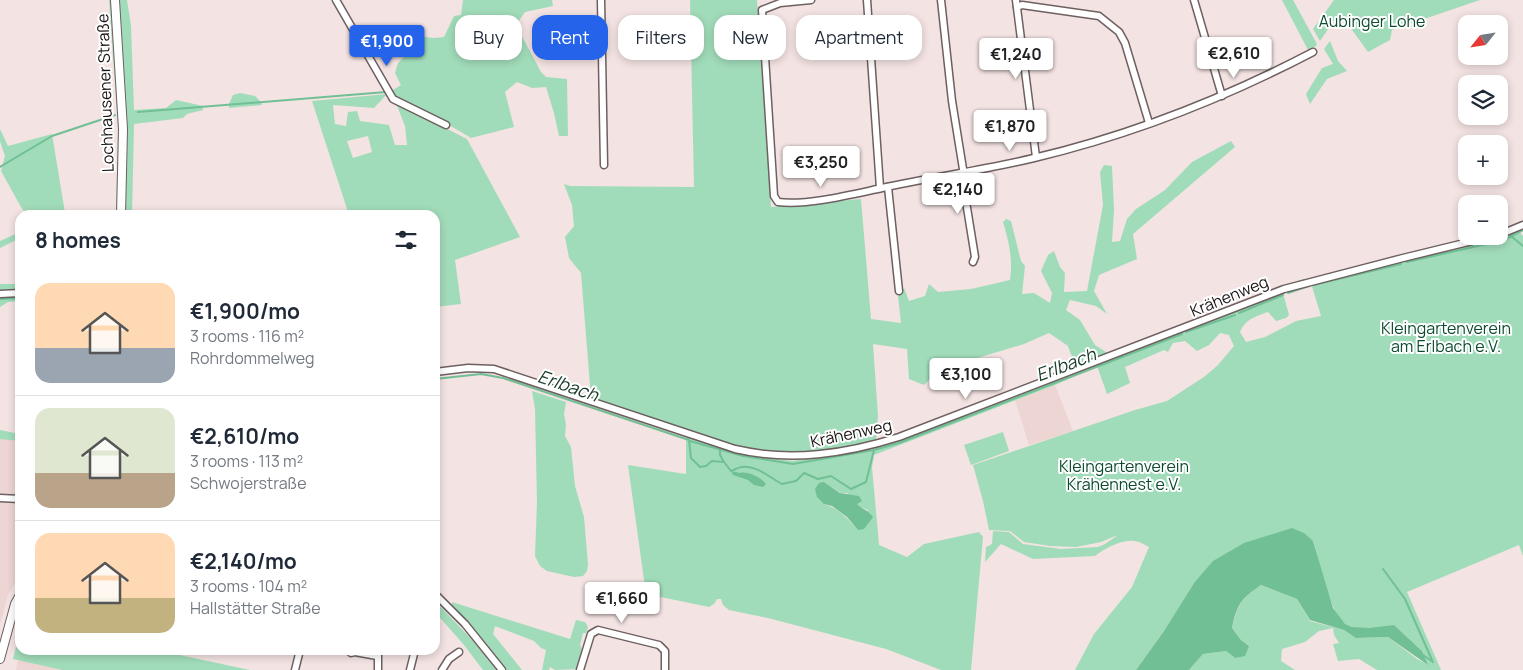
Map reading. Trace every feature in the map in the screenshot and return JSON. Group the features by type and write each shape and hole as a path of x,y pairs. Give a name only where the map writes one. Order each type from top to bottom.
{"main road":[{"name":"Lochhausener Straße","path":"115,0 123,129 121,210"},
{"path":"0,659 15,604"}],"street":[{"path":"336,0 393,99 446,125"},
{"path":"601,0 604,165"},
{"path":"811,0 780,3 762,10 775,198 778,202 800,202 868,192 880,188 1036,158 1092,142 1222,96 1313,52"},
{"path":"866,0 880,188"},
{"path":"941,0 962,173 975,257 974,262"},
{"path":"1194,0 1222,96"},
{"path":"1036,158 1017,3 1099,16 1120,32 1149,123"},
{"path":"888,187 899,291"},
{"path":"1508,231 1523,225"},
{"name":"Krähenweg","path":"440,371 468,368 494,369 736,449 773,456 816,455 899,438 1284,289 1461,245"},
{"path":"0,294 15,293"},
{"path":"0,498 15,499"},
{"path":"440,599 465,624 502,670"},
{"path":"580,670 591,634 598,630 659,645 665,651 665,670"},
{"path":"442,670 449,659 458,652"},
{"path":"295,670 299,655"},
{"path":"377,655 378,670"},
{"path":"410,670 414,655"}],"shaded area":[{"path":"1055,385 1073,431 1029,445 1015,400"},
{"path":"0,432 15,434 15,583 8,595 0,625"},
{"path":"731,471 754,475 766,484 763,487 754,485 748,480 733,475"},
{"path":"824,482 840,493 859,496 862,501 857,504 873,517 864,529 858,530 847,517 832,506 824,504 817,497 815,489 819,483"},
{"path":"1292,528 1304,533 1313,541 1333,608 1345,624 1352,627 1369,628 1394,625 1422,651 1428,665 1388,637 1356,638 1344,630 1310,620 1297,599 1261,585 1244,598 1236,613 1232,628 1241,640 1249,646 1245,656 1235,658 1226,651 1203,654 1189,670 1136,670 1164,631 1194,583 1213,561 1244,543"},
{"path":"18,660 62,670 16,670"}],"green space":[{"path":"109,0 127,0 131,26 134,110 166,108 176,100 203,106 203,110 187,114 183,118 134,124 132,210 116,210 118,128"},
{"path":"463,0 552,0 553,6 525,12 522,16 461,15"},
{"path":"690,0 757,0 758,15 714,15 714,60 761,60 771,207 861,199 871,319 901,323 898,296 904,288 909,301 925,296 929,284 938,292 971,289 1010,280 1010,251 1003,222 1006,219 1011,221 1021,261 1025,266 1022,294 1034,293 1050,303 1052,293 1041,271 1048,255 1054,251 1060,267 1065,273 1064,292 1087,291 1103,205 1100,172 1104,165 1112,166 1114,210 1112,242 1120,241 1127,219 1136,209 1165,190 1192,162 1231,141 1235,147 1133,234 1137,259 1099,275 1094,291 1107,314 1096,306 1070,300 1066,310 1080,320 1095,345 1109,354 1303,279 1310,279 1458,242 1458,245 1508,245 1508,227 1514,225 1523,236 1523,556 1519,545 1407,592 1441,670 1377,670 1359,659 1338,661 1333,644 1339,643 1334,635 1333,628 1319,631 1305,642 1282,649 1281,661 1295,670 1189,670 1203,654 1226,651 1235,658 1249,646 1241,640 1232,628 1241,603 1261,585 1297,599 1310,621 1344,630 1357,638 1388,637 1417,659 1427,664 1422,651 1394,625 1376,628 1356,628 1345,624 1330,598 1313,541 1194,583 1164,631 1136,670 1075,670 1094,634 1132,587 1149,547 1138,542 1129,541 1113,545 1095,556 1033,559 1001,544 985,562 986,547 992,544 993,531 1009,532 1023,544 1061,549 1098,547 1118,535 1101,542 1076,547 1050,546 1024,542 1010,531 989,530 973,465 1167,401 1204,377 1218,365 1234,346 1229,335 1220,333 1209,345 1197,351 1185,341 1173,343 1168,352 1164,350 1125,367 1130,383 1107,394 1097,366 1055,385 874,455 872,467 879,545 907,557 924,544 979,532 983,537 971,670 941,670 886,649 768,618 729,610 723,605 721,599 717,599 709,607 646,594 628,465 686,474 686,436 746,455 792,461 875,449 876,441 816,453 773,454 737,447 591,398 581,273 569,258 565,237 574,226 572,205 564,184 570,186 694,187 691,60 704,60 704,15 690,15","holes":["1311,283 1321,316 1296,321 1265,337 1246,342 1240,332 1247,321 1268,312 1276,321 1286,318 1289,315 1283,293","1049,333 1068,346 1072,357 1065,371 972,405 897,436 876,441 878,416 873,344 907,349 909,379 924,385 931,378 945,372 959,378 954,365 1024,344","824,482 841,493 847,493 859,507 868,510 858,530 838,511 824,504"]},
{"path":"1282,0 1293,0 1317,44 1315,47 1308,50"},
{"name":"Aubinger Lohe","path":"1334,0 1480,0 1392,30 1390,40 1368,52 1342,16 1337,16 1320,41 1313,29"},
{"path":"454,16 455,60 522,60 522,36 532,55 532,60 535,60 546,77 567,79 568,136 559,136 546,87 532,88 517,82 505,92 514,127 471,138 394,96 391,91 401,85 395,73 398,63 407,54 417,36 444,37"},
{"path":"1330,41 1338,61 1347,71 1327,79 1310,104 1306,94 1322,68 1333,64 1324,49"},
{"path":"240,93 255,96 262,105 229,108 233,95"},
{"path":"387,94 374,108 333,105 335,124 346,126 348,112 357,111 360,121 389,125 395,145 407,145 405,126 396,103 467,139 520,237 455,260 461,304 440,306 440,210 347,210 312,101","holes":["368,136 372,152 353,158 347,141"]},
{"path":"0,129 8,146 52,134 65,210 23,210 1,171 5,156 0,141"},
{"path":"15,234 15,240 0,248 0,241"},
{"path":"0,284 15,284 15,301 8,302 0,307"},
{"path":"532,391 566,402 564,414 565,436 571,447 575,486 584,517 588,564 587,571 583,576 574,577 547,571 540,566 535,556 537,502 535,409"},
{"path":"0,430 15,433 15,440 0,439"},
{"path":"1003,432 1009,451 971,465 964,445"},
{"path":"452,602 570,639 576,620 585,622 588,627 586,633 583,633 580,645 582,649 577,669 555,670 550,667 549,670 542,670 546,650 534,641 495,626 493,634 522,670 507,670 452,605"},
{"path":"440,606 473,641 496,670 483,670 440,618"},
{"path":"15,651 15,655 180,655 250,670 62,670 13,659"}],"waterway":[{"path":"138,112 386,92"},
{"path":"0,167 52,136 115,115"},
{"name":"Erlbach","path":"1407,262 1504,240 1523,230"},
{"path":"1511,236 1523,246"},
{"name":"Erlbach","path":"1313,285 1401,264"},
{"name":"Erlbach","path":"1288,293 1309,286"},
{"name":"Erlbach","path":"1239,313 1283,295"},
{"name":"Erlbach","path":"0,299 15,298"},
{"name":"Erlbach","path":"1186,332 1235,315"},
{"name":"Erlbach","path":"440,378 481,374 503,378 689,440 691,458 700,467 706,466 712,461 724,462 731,471 741,467 753,468 782,484 796,481 804,473 818,479 831,476 851,489 866,482 874,450 899,443 1182,334"},
{"name":"Erlbach","path":"690,441 743,456 793,464 874,450"},
{"name":"Erlbach","path":"720,449 720,455 724,462"},
{"path":"1383,569 1405,599 1432,660"},
{"path":"1423,655 1433,662"}],"park label":[{"name":"Kleingartenverein am Erlbach e.V.","path":"1446,337"},
{"name":"Kleingartenverein Krähennest e.V.","path":"1124,475"}]}
